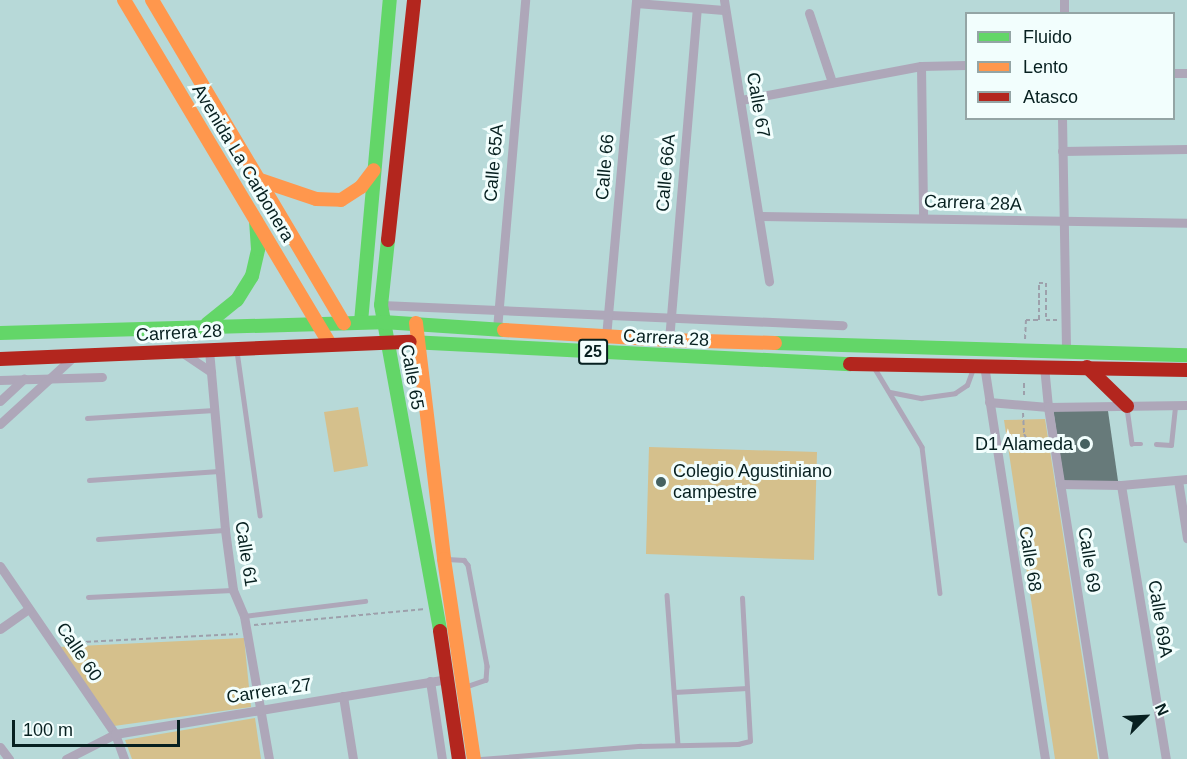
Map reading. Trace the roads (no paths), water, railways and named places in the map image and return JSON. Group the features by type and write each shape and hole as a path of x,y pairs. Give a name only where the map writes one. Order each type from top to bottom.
{"main road":[{"name":"Avenida La Carbonera","path":"124,0 330,344"},
{"name":"Avenida La Carbonera","path":"152,0 345,323"},
{"path":"361,322 390,0"},
{"name":"Calle 65","path":"414,0 381,305 436,608 459,759"},
{"path":"260,180 316,199 341,200 361,187 374,170"},
{"path":"204,325 228,310 245,289 258,249 256,221"},
{"name":"Carrera 28","path":"0,333 204,325 383,322 606,337 1187,355"},
{"name":"Calle 65","path":"416,323 444,559 474,759"},
{"name":"Carrera 28","path":"0,359 418,342 669,357 873,365 979,364 1187,370"},
{"path":"1087,367 1127,406"}],"street":[{"name":"Calle 65A","path":"497,329 525,0"},
{"path":"636,2 697,9 724,5"},
{"name":"Calle 66","path":"606,337 636,2"},
{"name":"Calle 67","path":"724,5 769,281"},
{"name":"Calle 66A","path":"669,339 697,9"},
{"path":"809,13 832,82"},
{"path":"741,100 921,66 965,65"},
{"path":"921,66 922,218"},
{"path":"1062,120 1066,350"},
{"path":"1062,151 1187,149"},
{"name":"Carrera 28A","path":"759,216 1187,223"},
{"path":"381,305 498,312 843,325"},
{"name":"Calle 61","path":"209,350 219,471 233,590 245,625 269,759"},
{"path":"182,352 211,372"},
{"path":"0,424 74,356"},
{"name":"Calle 68","path":"979,364 989,402 1045,759"},
{"name":"Calle 69","path":"1044,366 1048,407 1104,759"},
{"path":"0,380 102,377"},
{"path":"0,401 24,379"},
{"path":"989,402 1048,407 1187,405"},
{"path":"1060,484 1121,484 1183,479 1187,538"},
{"name":"Calle 69A","path":"1121,484 1166,759"},
{"name":"Calle 60","path":"0,567 115,734 124,759"},
{"path":"0,629 29,609"},
{"name":"Carrera 27","path":"66,759 115,734 447,678"},
{"path":"429,681 442,759"},
{"path":"343,696 354,759"},
{"path":"0,747 9,759"}],"lane":[{"path":"237,348 260,515"},
{"path":"890,392 921,399 955,393 967,385 979,364"},
{"path":"873,365 922,447 940,593"},
{"path":"1156,444 1171,445 1175,405"},
{"path":"1127,406 1132,444 1141,444"},
{"path":"87,418 214,410"},
{"path":"89,480 219,471"},
{"path":"98,539 225,530"},
{"path":"444,559 464,560 468,565 483,643 486,680 464,688"},
{"path":"88,597 233,590"},
{"path":"668,595 678,745"},
{"path":"481,759 678,745 738,744 750,741 742,598"},
{"path":"245,625 365,601"},
{"path":"674,692 747,688"}],"place":[{"name":"D1 Alameda","path":"1085,444"},
{"name":"Colegio Agustiniano campestre","path":"661,482"}]}
